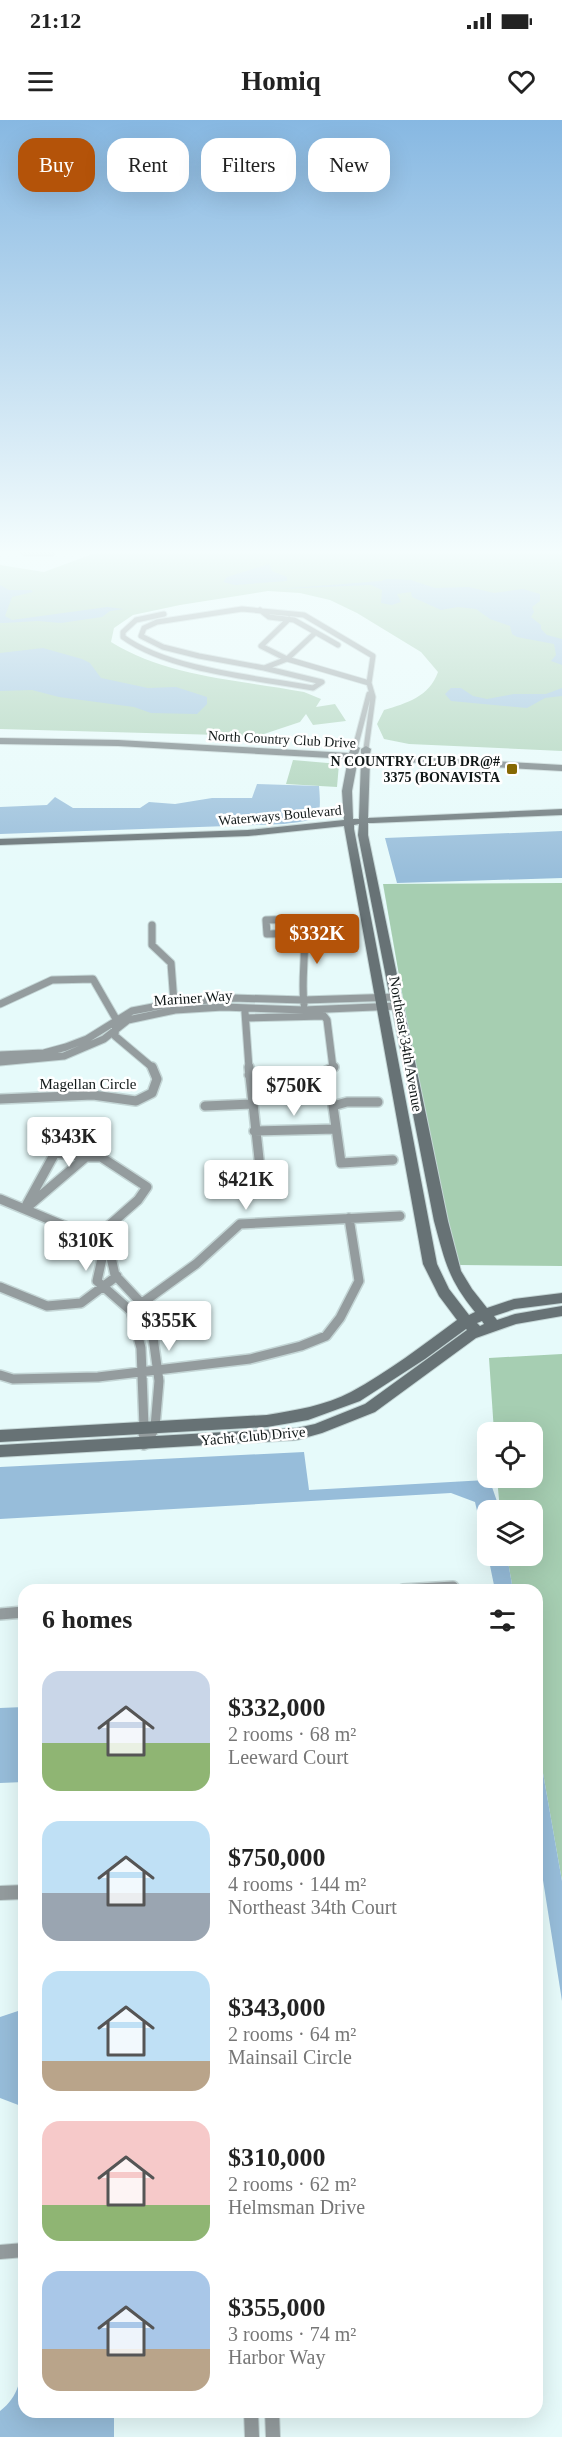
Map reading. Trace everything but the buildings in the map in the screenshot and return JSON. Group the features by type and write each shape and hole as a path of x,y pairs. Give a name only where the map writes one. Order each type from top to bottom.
{"street":[{"path":"182,661 313,688 322,682 231,661"},
{"path":"264,668 282,661"},
{"path":"294,661 370,686"},
{"path":"360,753 372,661"},
{"path":"360,753 372,698 370,686"},
{"name":"North Country Club Drive","path":"0,734 133,735 562,768"},
{"name":"North Country Club Drive","path":"0,741 562,759"},
{"name":"Northeast 34th Avenue","path":"360,753 362,824 449,1258 467,1293 489,1319"},
{"name":"Northeast 34th Avenue","path":"360,753 347,791 348,826 430,1264 447,1299 468,1325"},
{"name":"Waterways Boulevard","path":"0,847 233,839 362,824 562,812"},
{"name":"Waterways Boulevard","path":"362,824 562,819"},
{"name":"Waterways Boulevard","path":"0,842 248,833 348,826"},
{"path":"304,933 267,934 266,920 302,919 304,933 306,959 301,976 304,1010"},
{"path":"152,926 152,945 171,963 174,1003"},
{"path":"0,1004 52,980 93,979 116,1019 115,1030"},
{"name":"Mariner Way","path":"0,1055 44,1053 66,1047 87,1039 132,1011 174,1003 304,1000 397,1002"},
{"name":"Mariner Way","path":"0,1062 64,1056 104,1039 128,1020 144,1015 244,1003 304,1010 382,1002"},
{"path":"244,1003 254,1131 260,1168"},
{"path":"246,1018 324,1016 327,1020 334,1066 332,1070 320,1074 249,1075"},
{"name":"Magellan Circle","path":"0,1099 93,1095 136,1101 152,1094 157,1079 153,1068 115,1036 115,1030"},
{"path":"378,1102 333,1106 341,1163 393,1160"},
{"path":"205,1106 252,1104"},
{"path":"254,1131 336,1129"},
{"path":"25,1209 55,1153 101,1157 147,1187 138,1200 96,1237"},
{"path":"25,1209 87,1157"},
{"path":"0,1199 96,1237 108,1244 113,1255 111,1264 115,1274 142,1303 150,1317 158,1369 150,1427 144,1444"},
{"path":"131,1311 196,1264 240,1224 400,1216"},
{"path":"0,1375 13,1378 98,1377 250,1359 300,1346 326,1336 340,1318 359,1281 349,1218"},
{"path":"96,1237 102,1245 104,1262 97,1281 131,1311 141,1348 141,1371 150,1427"},
{"path":"0,1287 47,1306 81,1303 115,1274"},
{"path":"489,1319 514,1304 562,1298"},
{"path":"468,1325 489,1319 562,1311"},
{"name":"Yacht Club Drive","path":"0,1436 267,1421 308,1414 331,1407 369,1389 468,1325"},
{"name":"Yacht Club Drive","path":"0,1451 297,1434 334,1424 370,1408 460,1339 468,1325"},
{"path":"0,1614 18,1612"},
{"path":"0,1893 18,1892"},
{"path":"0,2252 18,2250"},
{"path":"251,2418 252,2437"},
{"path":"272,2418 273,2437"}],"green space":[{"path":"0,661 151,661 204,676 304,692 321,699 316,707 335,704 346,721 313,725 306,714 300,722 258,736 0,729"},
{"path":"429,661 562,661 562,751 409,744 384,739 377,724 384,710 416,698 429,688 438,672"},
{"path":"293,760 339,764 337,787 286,784"},
{"path":"562,883 562,1266 459,1265 446,1243 383,884"},
{"path":"562,1354 562,1881 543,1773 543,1584 512,1584 509,1566 543,1566 543,1500 499,1500 498,1488 543,1488 543,1422 493,1422 489,1358"}],"water":[{"path":"0,661 86,661 101,678 148,688 176,687 207,697 207,704 197,714 151,713 134,707 59,697 32,690 0,691"},
{"path":"451,688 461,688 473,696 487,699 514,694 546,694 562,688 562,696 545,698 527,708 451,701 445,694"},
{"path":"257,784 319,786 320,806 316,817 284,824 0,834 0,807 47,805 55,797 73,808 140,808 149,802 175,804 212,798 252,798"},
{"path":"562,831 562,878 397,883 385,838"},
{"path":"304,1452 309,1490 477,1481 477,1488 492,1488 497,1500 477,1500 477,1511 475,1502 451,1493 0,1519 0,1467"},
{"path":"490,1566 509,1566 512,1584 494,1584"},
{"path":"18,1707 18,1782 0,1783 0,1708"},
{"path":"543,1773 562,1881 562,2001 543,1880"},
{"path":"18,2011 18,2105 0,2098 0,2017"},
{"path":"18,2385 18,2418 114,2418 114,2437 0,2437 0,2411 15,2393"}],"place":[{"name":"N COUNTRY CLUB DR@# 3375 (BONAVISTA","path":"512,769"}]}
